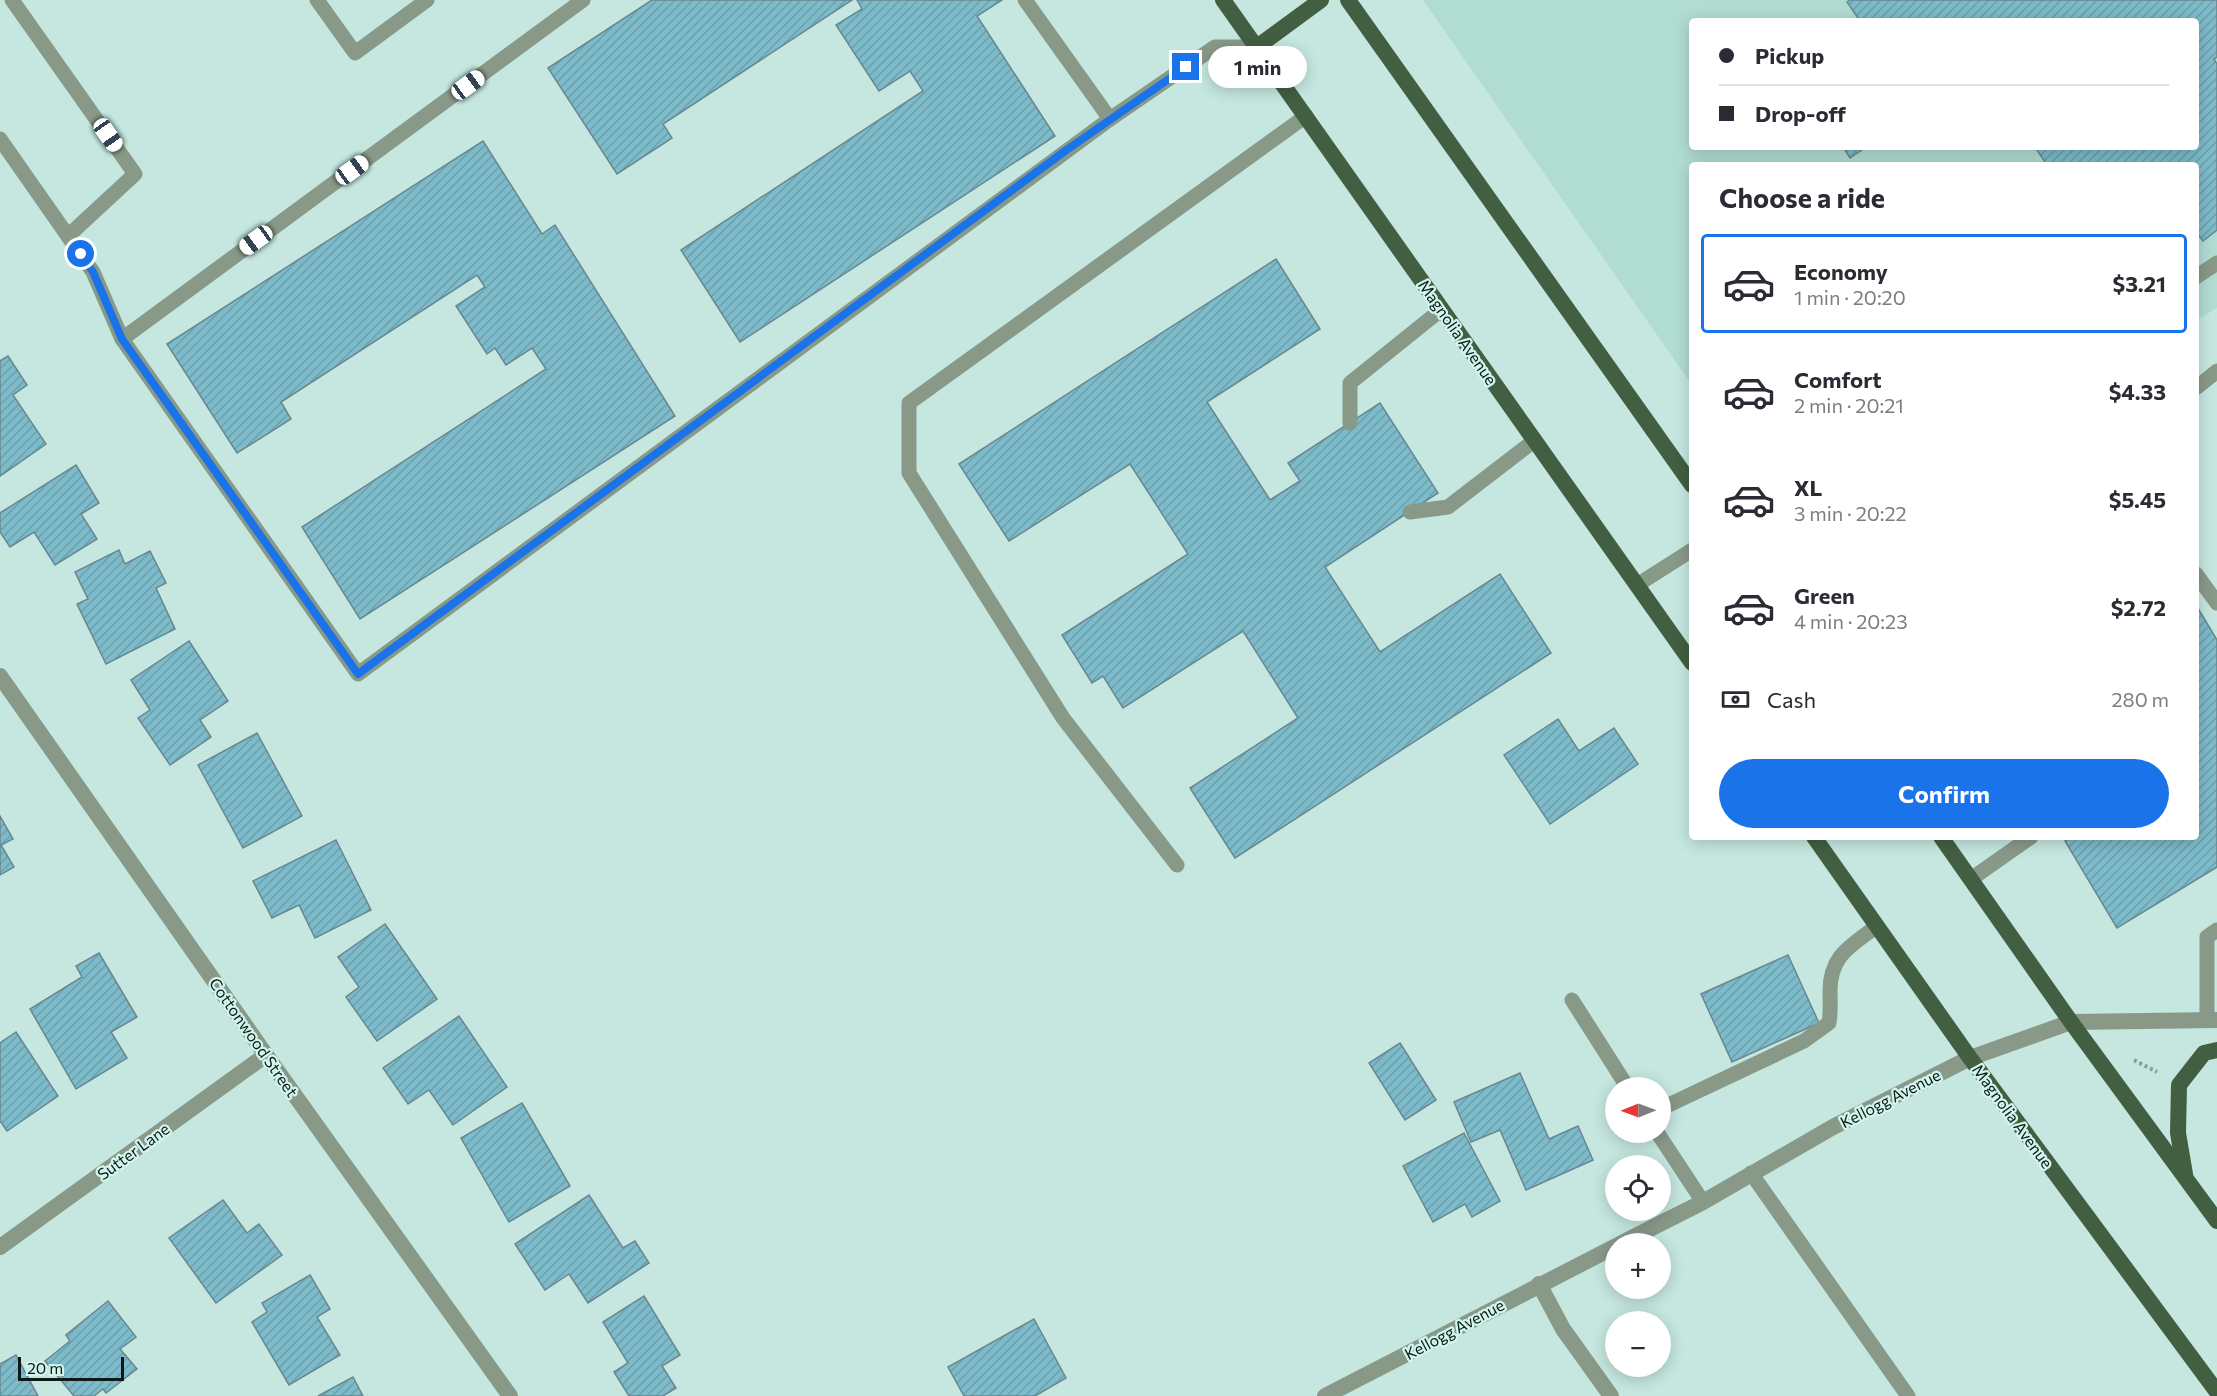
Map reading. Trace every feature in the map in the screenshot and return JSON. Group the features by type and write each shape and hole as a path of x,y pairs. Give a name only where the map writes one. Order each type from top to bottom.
{"main road":[{"name":"Magnolia Avenue","path":"1224,0 1689,659"},
{"path":"1257,47 1321,0"},
{"path":"1348,0 1689,481"},
{"name":"Magnolia Avenue","path":"1816,840 1970,1058 2217,1392"},
{"path":"1943,840 2217,1221"},
{"path":"2186,1178 2178,1133 2179,1085 2204,1053 2217,1050"}],"street":[{"name":"Cottonwood Street","path":"0,676 266,1055 510,1396"},
{"name":"Kellogg Avenue","path":"1642,1233 1703,1202 1833,1127 1970,1058 2072,1022 2212,1020"},
{"name":"Sutter Lane","path":"0,1247 266,1055"},
{"name":"Kellogg Avenue","path":"1325,1396 1605,1251"},
{"path":"1539,1284 1563,1329 1611,1396"}],"lane":[{"path":"12,0 135,174 68,236"},
{"path":"317,0 355,53 427,0"},
{"path":"122,339 583,0"},
{"path":"1025,0 1110,118"},
{"path":"0,139 93,272 122,339 358,674 1110,118 1215,47 1257,47"},
{"path":"1177,865 1063,718 909,473 909,403 1306,116"},
{"path":"2199,275 2217,262"},
{"path":"1350,423 1350,383 1442,309"},
{"path":"2199,386 2217,371"},
{"path":"1410,512 1448,507 1535,440"},
{"path":"1637,585 1689,552"},
{"path":"2199,577 2217,603"},
{"path":"1971,879 2027,840"},
{"path":"1671,1105 1804,1041 1829,1023 1832,1011 1830,990 1833,966 1845,951 1877,926"},
{"path":"2212,1020 2207,937 2217,930"},
{"path":"1572,1000 1621,1077"},
{"path":"1664,1143 1703,1202"},
{"path":"1751,1173 1908,1396"}],"path":[{"path":"2134,1060 2159,1074"}],"shaded area":[{"path":"1423,0 2217,0 2217,308 2199,318 2199,162 1689,162 1689,381"}],"building":[{"path":"652,0 852,0 663,124 672,138 617,174 548,68"},
{"path":"857,0 1002,0 977,16 1055,136 740,342 681,250 923,91 910,71 879,91 836,25 862,9"},
{"path":"1850,0 2217,0 2217,57 2214,59 2217,64 2217,230 2203,241 2199,236 2199,162 2045,162 2037,150 2199,150 2199,18 1858,18 1847,2"},
{"path":"483,141 542,234 555,225 675,416 360,619 302,527 546,369 532,348 506,365 495,348 487,354 456,306 485,287 477,275 281,402 291,419 237,453 167,344"},
{"path":"1845,150 1862,150 1850,158"},
{"path":"1276,259 1320,329 1207,402 1270,500 1300,481 1288,463 1380,403 1438,493 1325,567 1380,652 1500,574 1551,653 1235,858 1190,788 1298,718 1243,631 1123,708 1103,676 1092,683 1062,635 1188,554 1130,464 1009,541 959,464"},
{"path":"8,356 27,385 13,395 46,444 0,476 0,361"},
{"path":"76,465 99,503 81,514 97,539 55,565 34,532 10,547 0,532 0,513"},
{"path":"119,550 125,564 150,551 166,583 156,588 175,629 106,664 77,604 88,599 75,572"},
{"path":"2199,610 2217,640 2217,867 2117,928 2065,841 2199,840"},
{"path":"189,641 228,701 200,720 211,737 170,765 138,718 150,710 131,680"},
{"path":"1558,719 1579,751 1614,728 1638,764 1550,824 1504,755"},
{"path":"257,733 302,816 243,848 198,765"},
{"path":"0,816 13,839 1,845 14,867 0,875"},
{"path":"336,840 371,910 315,938 299,905 272,918 253,881"},
{"path":"385,924 437,999 377,1041 346,997 359,987 338,957"},
{"path":"99,953 137,1017 111,1032 127,1058 76,1089 30,1009 82,977 76,966"},
{"path":"1788,955 1819,1023 1732,1062 1701,994"},
{"path":"459,1016 507,1087 453,1125 429,1090 408,1104 383,1068"},
{"path":"16,1032 58,1096 7,1131 0,1121 0,1043"},
{"path":"1400,1043 1436,1100 1405,1120 1369,1063"},
{"path":"1520,1073 1549,1139 1578,1126 1593,1160 1526,1190 1500,1130 1471,1142 1454,1102"},
{"path":"522,1103 570,1186 509,1222 461,1138"},
{"path":"1464,1133 1500,1201 1472,1217 1465,1204 1433,1222 1403,1166"},
{"path":"589,1195 623,1248 635,1241 649,1263 588,1303 569,1274 545,1290 515,1244"},
{"path":"223,1200 247,1233 259,1224 282,1255 216,1303 169,1238"},
{"path":"310,1275 330,1309 317,1317 340,1355 289,1385 252,1322 267,1312 262,1303"},
{"path":"644,1296 680,1355 662,1366 676,1388 663,1396 629,1396 614,1372 628,1363 603,1322"},
{"path":"108,1301 136,1337 120,1349 137,1369 106,1393 103,1389 94,1396 74,1396 45,1361 70,1341 66,1335"},
{"path":"1034,1319 1066,1378 1035,1396 964,1396 948,1367"},
{"path":"16,1355 38,1396 0,1396 0,1364"},
{"path":"353,1377 363,1396 318,1396"}],"route":[{"path":"81,254 93,272 122,339 358,674 1110,118 1186,67"}]}
